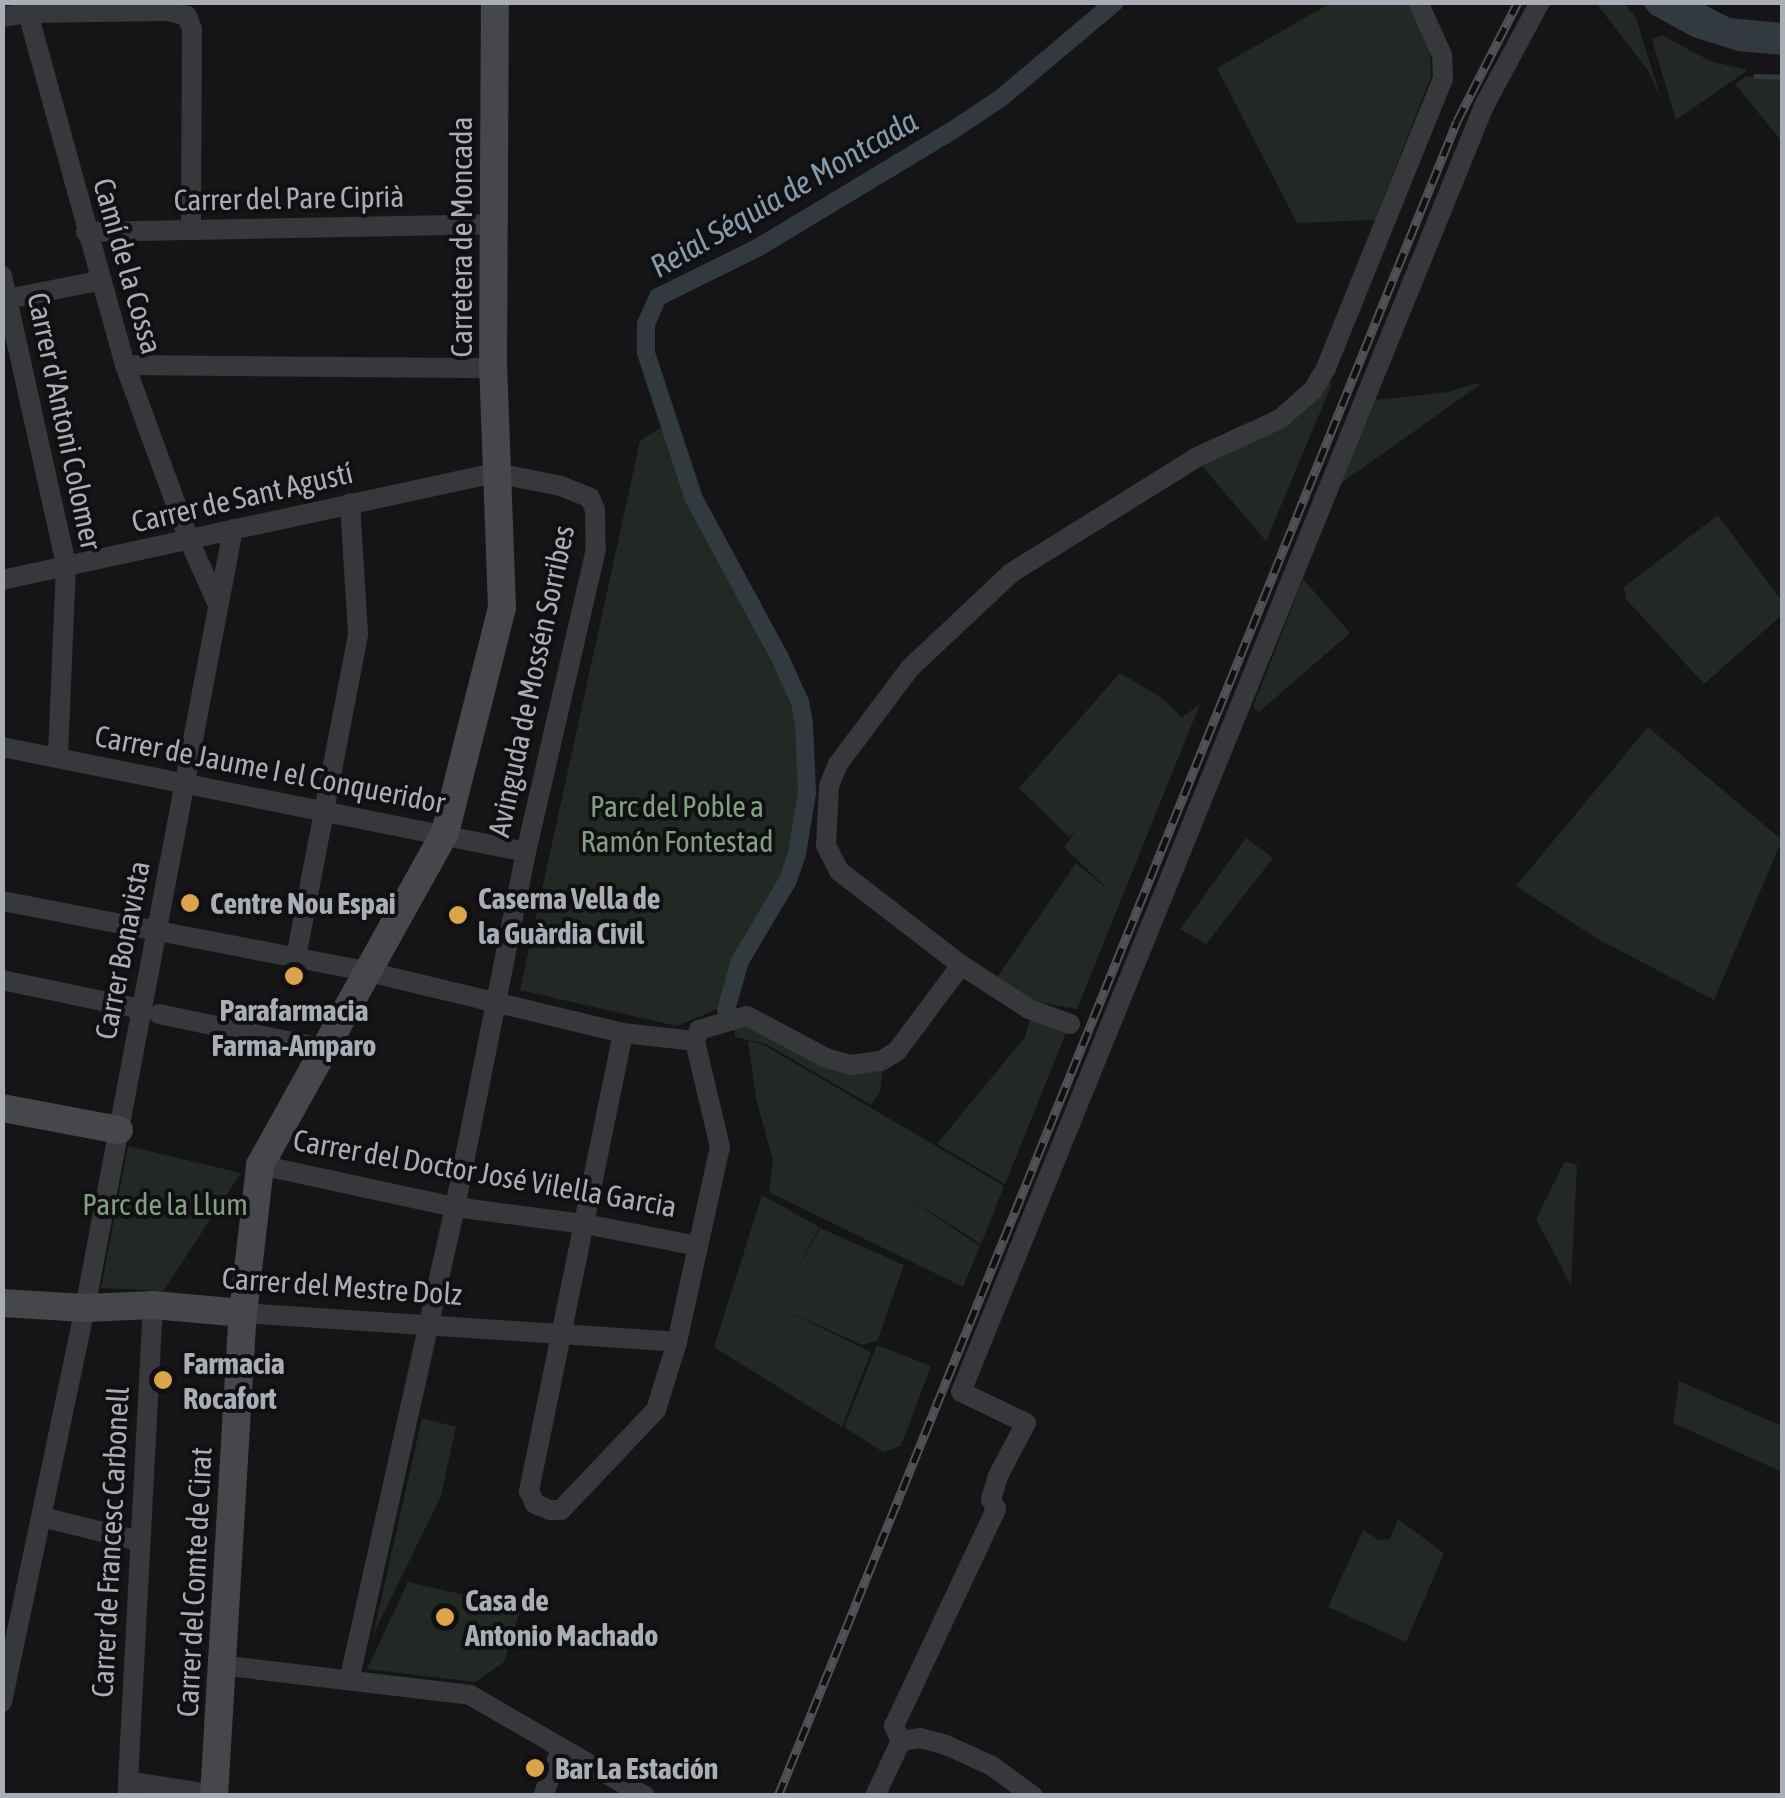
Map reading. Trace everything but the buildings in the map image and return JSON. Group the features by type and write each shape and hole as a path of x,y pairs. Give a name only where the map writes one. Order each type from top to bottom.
{"street":[{"name":"Carretera de Moncada","path":"260,1165 446,834 502,608 492,368 495,2"},
{"path":"1070,1024 1029,1009 961,965 839,871 830,857 825,808 838,764 920,657 1011,573 1197,457 1280,419 1313,390 1326,368 1443,79 1442,54 1418,2"},
{"path":"901,1741 894,1726 996,1509 991,1500 998,1476 1026,1422 961,1392 1484,106 1540,2"},
{"path":"2,18 26,8 168,11 187,16 192,29 191,230"},
{"name":"Camí de la Cossa","path":"26,8 98,281 124,365 188,540"},
{"name":"Carrer del Pare Ciprià","path":"86,232 494,224"},
{"name":"Carrer d'Antoni Colomer","path":"2,276 66,565 58,758"},
{"path":"5,300 98,281"},
{"path":"124,365 492,368"},
{"name":"Carrer de Sant Agustí","path":"2,580 495,472"},
{"name":"Avinguda de Mossén Sorribes","path":"350,1678 426,1324 455,1208 526,852 596,550 597,526 590,498 561,486 495,472"},
{"path":"296,957 358,634 350,503"},
{"name":"Carrer Bonavista","path":"3,1698 118,1130 150,1011 156,929 234,529"},
{"path":"188,540 218,602"},
{"name":"Carrer de Jaume I el Conqueridor","path":"2,747 526,852"},
{"path":"2,902 369,972 623,1033 695,1041"},
{"path":"623,1033 529,1492 535,1504 562,1510 656,1410 677,1342 720,1147 695,1041 699,1030 747,1016 826,1058 851,1065 881,1061 897,1051 961,965"},
{"path":"2,980 326,1049"},
{"path":"2,1108 118,1130"},
{"name":"Carrer del Doctor José Vilella Garcia","path":"260,1165 455,1208 585,1224 698,1246"},
{"name":"Carrer del Comte de Cirat","path":"214,1795 243,1313 260,1165"},
{"name":"Carrer del Mestre Dolz","path":"2,1303 85,1308 152,1305 677,1342"},
{"name":"Carrer de Francesc Carbonell","path":"128,1789 152,1305"},
{"path":"42,1516 139,1542"},
{"path":"220,1665 350,1678 470,1696 645,1796"},
{"path":"901,1741 920,1738 946,1745 992,1766 1033,1796"},
{"path":"875,1796 901,1741"},
{"path":"543,1796 561,1749"},
{"path":"128,1789 214,1795"}],"green space":[{"path":"1331,3 1408,3 1430,49 1431,77 1375,220 1297,223 1217,68"},
{"path":"1596,3 1624,3 1636,18 1662,102 1649,72"},
{"path":"1662,35 1710,61 1748,70 1676,120 1652,40"},
{"path":"1747,76 1782,80 1782,142 1735,84"},
{"path":"1329,382 1332,384 1266,541 1201,465 1295,419"},
{"path":"1481,384 1337,486 1375,400 1449,392"},
{"name":"Parc del Poble a Ramón Fontestad","path":"663,426 686,498 795,703 803,771 793,851 784,880 737,958 722,1007 677,1026 520,990 640,441"},
{"path":"1718,515 1782,601 1782,615 1704,684 1626,599 1624,587"},
{"path":"1303,579 1350,633 1259,712 1253,707"},
{"path":"1120,673 1162,698 1182,717 1200,704 1077,1009 1031,1001 996,979 1076,863 1115,896 1064,847 1076,831 1069,837 1019,788"},
{"path":"1648,727 1782,840 1714,1000 1596,938 1516,886"},
{"path":"1246,838 1273,858 1206,944 1180,929"},
{"path":"1030,1019 1066,1033 1005,1184 937,1144 1025,1037"},
{"path":"748,1026 883,1069 880,1091 871,1105 766,1044 735,1037 735,1027"},
{"path":"748,1041 764,1045 1004,1186 981,1244 899,1192 980,1246 963,1287 769,1192 773,1161 756,1098"},
{"name":"Parc de la Llum","path":"128,1146 241,1173 163,1291 101,1288"},
{"path":"1565,1161 1577,1165 1571,1285 1536,1219"},
{"path":"762,1195 819,1227 793,1278 820,1228 904,1265 877,1341 862,1345 778,1307 871,1352 842,1427 714,1347"},
{"path":"877,1345 931,1366 901,1446 883,1452 844,1427"},
{"path":"1679,1381 1782,1426 1782,1472 1673,1423"},
{"path":"422,1418 456,1427 441,1496 373,1635"},
{"path":"1398,1519 1444,1553 1406,1642 1328,1607 1363,1530 1379,1540 1390,1539"},
{"path":"408,1582 521,1608 504,1662 475,1682 367,1669"}],"shaded area":[{"path":"1642,3 1701,3 1730,18 1782,23 1782,55 1738,51 1693,37 1651,14"}],"waterway":[{"name":"Reial Séquia de Montcada","path":"726,1010 740,961 788,880 797,854 807,793 804,724 800,702 779,656 694,499 646,353 646,324 658,297 759,247 953,130 1001,98 1115,2"},
{"path":"1755,76 1782,77"}],"railway":[{"path":"778,1796 1457,121 1518,2"}],"place":[{"name":"Centre Nou Espai","path":"190,903"},
{"name":"Caserna Vella de la Guàrdia Civil","path":"458,915"},
{"name":"Parafarmacia Farma-Amparo","path":"294,976"},
{"name":"Farmacia Rocafort","path":"163,1380"},
{"name":"Casa de Antonio Machado","path":"445,1617"},
{"name":"Bar La Estación","path":"535,1768"}]}
